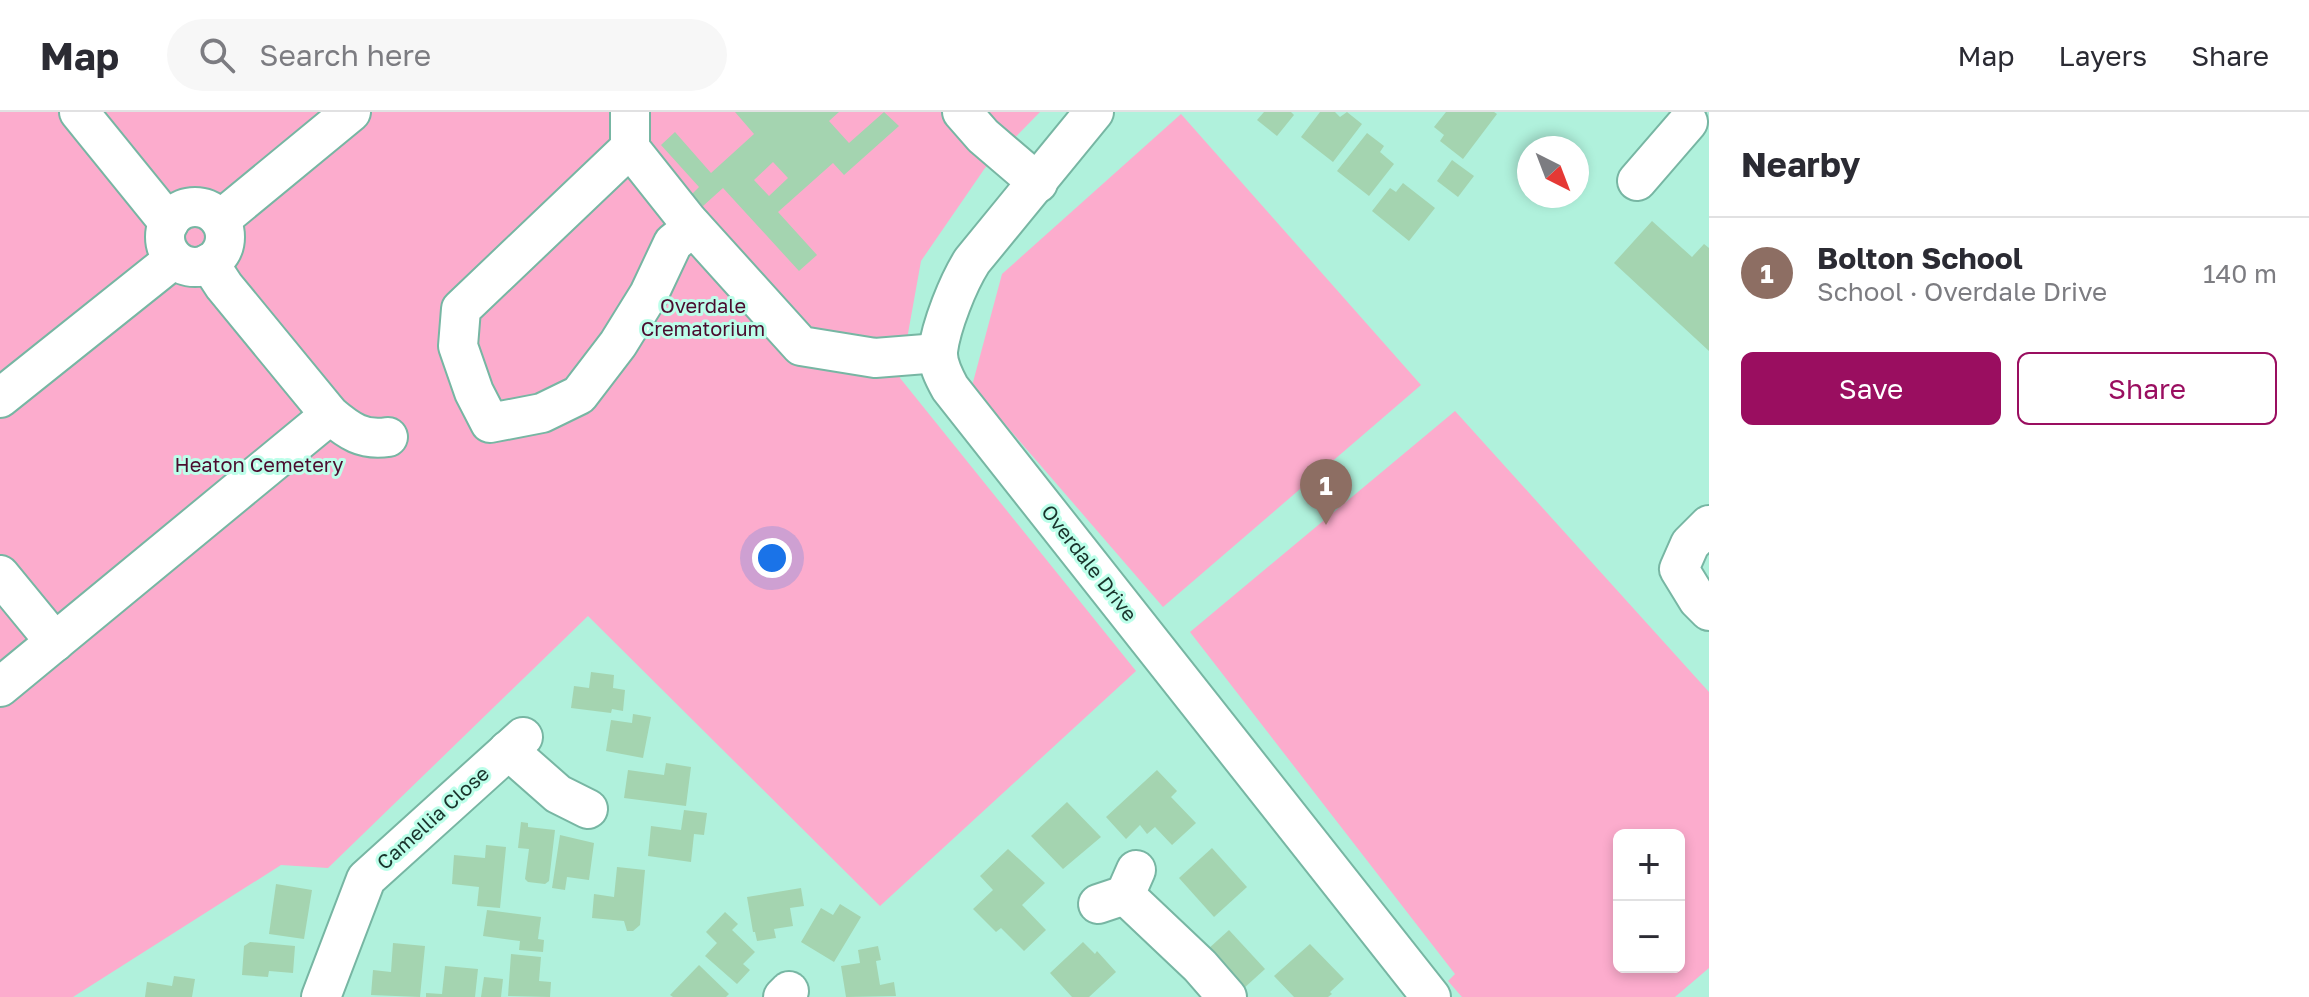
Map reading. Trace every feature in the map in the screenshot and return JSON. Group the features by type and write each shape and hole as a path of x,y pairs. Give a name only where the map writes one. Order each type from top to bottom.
{"street":[{"path":"79,112 184,248 224,286 330,415 360,436 374,439 388,437"},
{"path":"220,220 351,112"},
{"path":"962,112 983,136 1038,183"},
{"path":"693,227 673,243 649,294 618,344 579,395 542,413 490,423 474,392 458,346 461,309 630,130 693,227 801,346 875,358 938,353 957,283 1094,112"},
{"path":"1637,181 1691,124"},
{"path":"204,208 220,220 225,236 219,256 184,248 179,211 204,208"},
{"path":"0,398 184,248"},
{"name":"Overdale Drive","path":"938,353 941,371 950,388 1413,990"},
{"path":"0,687 330,415"},
{"path":"1709,525 1690,544 1679,569 1698,600 1709,611"},
{"path":"0,575 55,642"},
{"name":"Camellia Close","path":"321,997 366,879 516,744 558,794 588,809"},
{"path":"1120,890 1200,966 1227,997"}],"green space":[{"path":"0,112 1040,112 985,168 921,261 900,378 1136,671 880,906 588,616 328,868 281,865 73,997 0,997"},
{"path":"1181,114 1421,385 1163,607 972,386 1002,274"},
{"path":"1455,411 1709,692 1709,968 1675,997 1462,997 1448,981 1455,974 1190,632"}],"building":[{"path":"735,112 839,112 829,121 849,143 884,112 899,126 844,175 833,163 778,212 817,255 799,271 723,188 703,206 692,194 699,187 661,145 675,132 711,173 754,134","holes":["773,162 788,178 769,196 754,180"]},
{"path":"1264,112 1291,112 1294,115 1277,136 1257,120"},
{"path":"1320,112 1335,112 1340,117 1347,112 1362,124 1333,162 1301,137"},
{"path":"1446,112 1497,114 1463,159 1440,141 1444,135 1434,127"},
{"path":"1367,133 1384,146 1380,152 1394,164 1369,196 1337,171"},
{"path":"1452,160 1474,176 1458,197 1437,181"},
{"path":"1403,183 1435,208 1409,241 1372,211 1390,188 1396,192"},
{"path":"1652,221 1692,257 1704,244 1709,248 1709,351 1614,263"},
{"path":"591,672 614,675 613,688 625,690 623,711 612,709 611,713 571,708 574,686 589,688"},
{"path":"633,714 651,717 643,758 606,751 611,720 632,723"},
{"path":"666,763 691,767 686,806 624,798 628,770 664,775"},
{"path":"1157,770 1177,791 1171,797 1196,823 1172,845 1155,827 1147,834 1140,825 1126,839 1106,817"},
{"path":"1067,802 1101,837 1063,869 1031,836"},
{"path":"684,810 707,813 704,835 694,834 691,862 648,856 651,826 681,830"},
{"path":"521,822 528,823 528,827 555,830 549,881 545,884 525,879 529,849 518,848"},
{"path":"560,835 594,843 589,880 567,877 565,890 552,888"},
{"path":"486,845 506,847 500,908 477,906 479,887 452,884 454,855 485,858"},
{"path":"1212,848 1247,887 1214,917 1179,878"},
{"path":"1008,849 1045,883 1022,905 1046,930 1024,951 1001,928 996,932 973,909 993,890 980,876"},
{"path":"617,867 645,870 640,925 633,931 627,931 624,921 592,918 594,894 614,897"},
{"path":"276,884 312,890 304,939 269,934"},
{"path":"801,888 804,906 790,908 793,926 774,929 776,938 757,941 747,897"},
{"path":"840,904 861,917 834,962 801,942 821,908 833,915"},
{"path":"487,910 541,917 538,939 544,940 543,952 519,950 520,941 483,936"},
{"path":"725,912 738,924 732,930 755,952 743,964 750,970 737,984 705,956 717,943 706,932"},
{"path":"1229,930 1265,969 1243,989 1207,950"},
{"path":"250,942 295,946 293,973 269,971 268,977 242,975 244,946"},
{"path":"1083,942 1095,954 1097,951 1116,972 1089,997 1072,997 1050,973"},
{"path":"393,943 425,946 420,997 371,995 373,970 391,972"},
{"path":"1310,944 1344,979 1328,997 1294,997 1274,976"},
{"path":"878,946 881,960 876,961 880,985 894,982 896,996 846,997 841,966 860,963 858,950"},
{"path":"511,954 541,957 539,981 551,982 550,997 508,996"},
{"path":"699,965 729,994 726,997 670,995"},
{"path":"445,966 478,969 475,997 426,997 426,993 442,994"},
{"path":"174,976 195,979 192,997 145,997 147,982 172,986"},
{"path":"484,977 503,979 501,997 481,997"}],"place":[{"name":"Bolton School","path":"1326,525"}],"park label":[{"name":"Overdale Crematorium","path":"703,318"},
{"name":"Heaton Cemetery","path":"259,465"}]}
